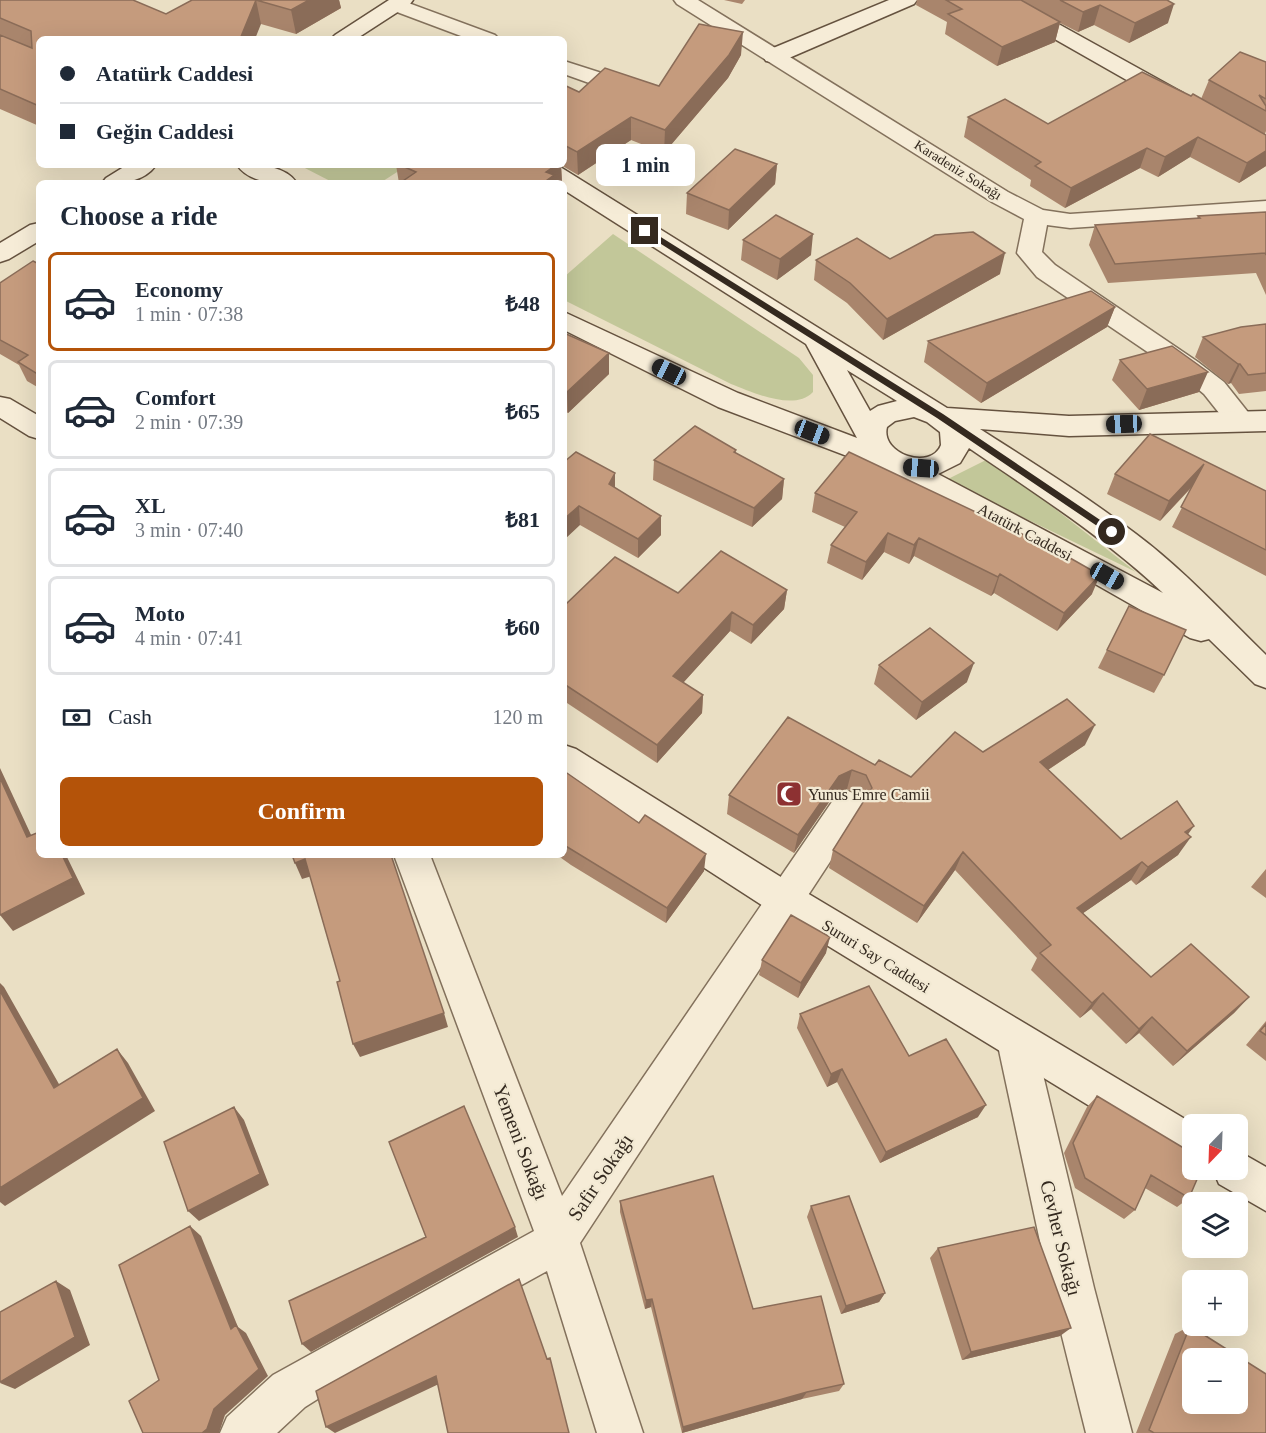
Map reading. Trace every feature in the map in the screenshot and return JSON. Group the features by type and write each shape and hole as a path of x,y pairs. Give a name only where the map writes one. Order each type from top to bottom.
{"street":[{"name":"Karadeniz Sokağı","path":"684,0 1000,196 1037,216 1070,221 1266,208"},
{"path":"774,56 907,0"},
{"path":"1000,0 1195,109"},
{"path":"346,36 394,2 480,36"},
{"path":"567,68 606,82"},
{"path":"119,180 139,168"},
{"path":"255,168 279,180"},
{"path":"546,168 565,180"},
{"path":"567,181 940,416 956,435 953,453 946,461"},
{"path":"1037,216 1029,253 1046,271 1215,388 1254,421"},
{"path":"0,254 36,232"},
{"name":"Atatürk Caddesi","path":"567,321 728,400 894,463 1128,587 1257,666"},
{"path":"817,340 870,437"},
{"path":"0,406 36,427"},
{"name":"Atatürk Caddesi","path":"1070,426 989,449 946,461 934,466 921,468 894,463 874,447 870,437 871,427 877,418 887,412 914,408 940,416 989,449 1081,509 1127,543 1257,666"},
{"path":"940,416 1070,426 1254,421"},
{"path":"1124,424 1175,448"},
{"name":"Sururi Say Caddesi","path":"567,761 784,899 1182,1140"},
{"name":"Safir Sokağı","path":"243,1433 289,1391 316,1374 543,1250 558,1239 848,806"},
{"name":"Yemeni Sokağı","path":"413,858 558,1239 620,1433"},
{"name":"Cevher Sokağı","path":"1016,1041 1054,1210 1109,1433"},
{"path":"1248,1179 1266,1190"}],"green space":[{"path":"305,168 403,168 385,180 328,180"},
{"path":"613,234 799,358 813,375 813,392 805,398 784,400 731,384 567,302 567,274"},
{"path":"990,458 1136,572 946,480"}],"building":[{"path":"0,0 133,0 166,14 192,0 256,0 241,36 36,36 36,105 0,89 0,35 32,48 31,31 0,18"},
{"path":"256,0 309,0 291,10"},
{"path":"946,0 1021,0 1060,22 1002,47 948,14 962,9"},
{"path":"1060,0 1167,0 1174,4 1135,23 1100,5 1083,12"},
{"path":"699,24 743,32 729,55 665,130 631,117 577,152 567,147 567,86 579,92 605,68 659,86"},
{"path":"1240,52 1266,62 1266,99 1259,95 1266,106 1266,111 1209,80"},
{"path":"1142,72 1191,96 1193,94 1266,135 1266,151 1247,163 1198,137 1165,157 1147,148 1071,188 1035,166 1041,162 968,117 1005,99 1048,124"},
{"path":"735,149 777,164 729,210 687,193"},
{"path":"407,168 552,168 546,172 554,175 547,180 404,180 416,172"},
{"path":"1266,212 1266,255 1265,253 1115,264 1095,225 1200,218 1198,216"},
{"path":"776,215 813,234 780,259 743,240"},
{"path":"973,232 1005,253 887,319 850,283 816,260 857,238 890,259 935,235"},
{"path":"33,261 36,262 36,373 18,362 28,355 0,340 0,283"},
{"path":"1091,291 1115,307 987,383 928,341"},
{"path":"1266,324 1266,373 1248,375 1240,364 1203,337 1241,327"},
{"path":"567,334 609,353 567,392"},
{"path":"1172,346 1208,372 1147,389 1120,360"},
{"path":"695,426 736,450 734,452 784,479 754,508 654,460"},
{"path":"1150,434 1266,491 1266,550 1181,507 1204,464 1169,501 1115,474"},
{"path":"576,452 615,473 609,484 661,516 638,539 579,506 567,516 567,460"},
{"path":"849,452 1056,550 1100,575 1064,613 1000,574 998,577 919,538 914,545 888,533 866,562 831,545 857,512 815,493"},
{"path":"721,551 787,590 753,625 732,612 673,676 703,695 657,745 567,686 567,603 615,557 678,593"},
{"path":"1129,606 1186,630 1164,675 1107,650"},
{"path":"930,628 974,663 922,702 879,665"},
{"path":"1067,699 1095,725 1040,762 1121,839 1177,801 1194,826 1185,832 1191,837 1148,867 1142,862 1077,908 1151,977 1191,944 1249,997 1187,1051 1152,1017 1139,1029 1103,993 1092,1003 1040,953 1051,945 963,852 924,906 833,850 872,788 866,775 852,770 839,776 798,835 729,795 788,717 875,765 879,760 911,777 955,732 983,752"},
{"path":"567,773 639,823 645,815 706,854 667,908 567,847"},
{"path":"0,778 27,837 36,833 36,858 63,858 73,878 0,915"},
{"path":"293,858 392,858 444,1013 353,1044 337,982 340,981 305,859 295,863"},
{"path":"791,915 830,937 801,983 762,960"},
{"path":"869,986 909,1056 946,1039 986,1105 886,1152 842,1069 831,1074 800,1014"},
{"path":"0,991 54,1088 117,1049 143,1098 0,1188"},
{"path":"1266,1024 1266,1035 1260,1031"},
{"path":"1097,1096 1182,1147 1182,1180 1197,1180 1192,1192 1182,1194 1151,1175 1135,1210 1085,1178 1073,1143"},
{"path":"464,1106 515,1227 302,1344 289,1301 426,1237 389,1142"},
{"path":"234,1107 260,1174 188,1211 164,1142"},
{"path":"713,1176 753,1309 821,1296 844,1384 807,1392 683,1427 652,1299 646,1300 620,1201"},
{"path":"849,1196 885,1293 846,1306 811,1206"},
{"path":"190,1226 231,1329 236,1325 259,1369 214,1409 207,1429 202,1433 143,1433 129,1401 159,1380 119,1265"},
{"path":"1034,1227 1071,1328 971,1352 938,1248"},
{"path":"519,1279 547,1359 550,1358 569,1433 448,1433 436,1376 326,1427 316,1391"},
{"path":"56,1281 75,1337 0,1382 0,1312"},
{"path":"1186,1336 1206,1336 1225,1348 1182,1348 1182,1414 1248,1414 1248,1363 1266,1374 1266,1433 1154,1433 1149,1430"}],"place":[{"name":"Yunus Emre Camii","path":"789,794"}],"route":[{"path":"645,231 940,416 1112,532"}]}
